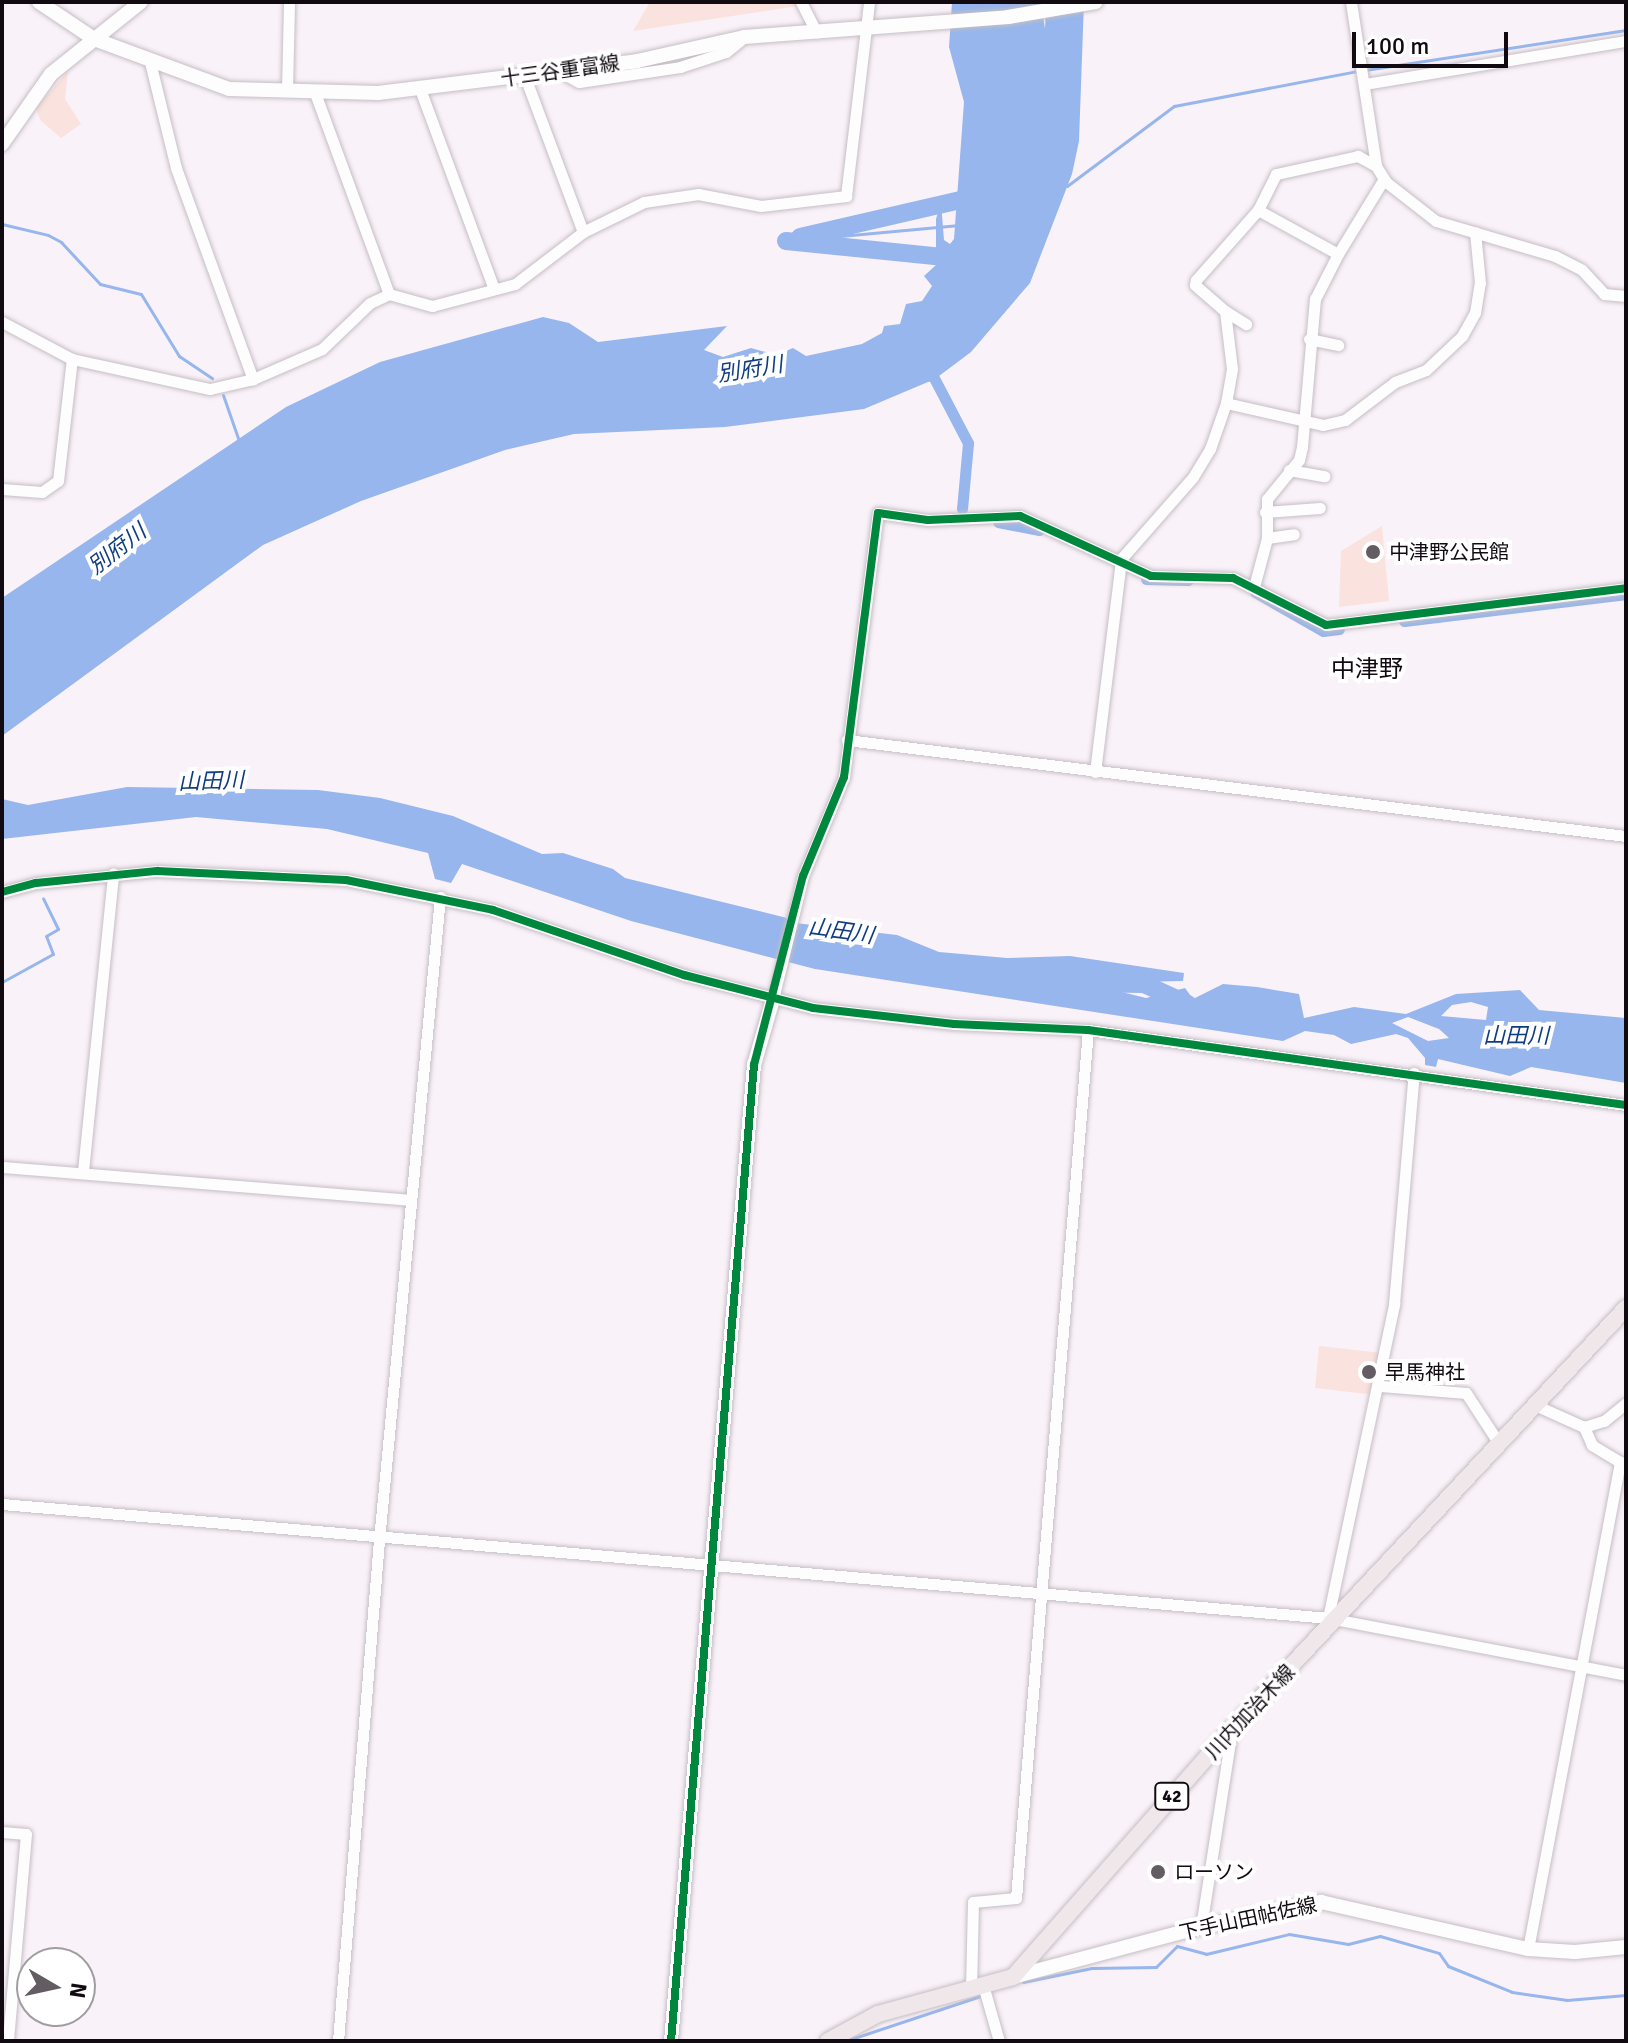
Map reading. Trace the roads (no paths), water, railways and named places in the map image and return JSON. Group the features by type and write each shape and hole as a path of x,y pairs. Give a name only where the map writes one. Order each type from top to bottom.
{"main road":[{"name":"十三谷重富線","path":"39,2 94,39 229,89 315,93 420,89 525,77 744,37 936,23 1096,2"},
{"path":"2,144 51,74 141,2"},
{"path":"671,2041 754,1065 774,993"},
{"name":"川内加治木線","path":"1013,1977 1332,1619 1500,1445 1626,1308"},
{"name":"下手山田帖佐線","path":"1013,1977 1304,1903 1336,1903 1528,1949 1575,1952 1626,1947"},
{"path":"828,2041 878,2014 1013,1977"}],"street":[{"path":"287,91 289,2"},
{"path":"801,2 816,32"},
{"path":"2,322 72,359 188,388 253,379 322,349 370,303 389,294 432,306 515,284 583,232 644,202 698,194 761,206 846,196 869,2"},
{"path":"1351,2 1376,166 1384,179 1436,221 1555,256 1582,270 1604,294 1626,296"},
{"path":"1364,80 1626,41"},
{"path":"150,62 176,168 253,379"},
{"path":"525,77 583,232"},
{"path":"420,89 494,289"},
{"path":"315,93 389,294"},
{"path":"1246,324 1225,311 1195,285 1196,280 1258,210 1276,174 1284,169 1358,156 1376,166"},
{"path":"1254,587 1267,538 1265,512 1269,493 1299,460 1315,299 1338,254 1384,179"},
{"path":"1258,210 1338,254"},
{"path":"1226,403 1323,425 1345,420 1395,382 1445,355 1475,313 1480,283 1475,232"},
{"path":"1095,772 1121,559 1193,477 1210,449 1226,403 1232,369 1225,311"},
{"path":"1309,339 1338,345"},
{"path":"2,489 42,492 58,481 72,359"},
{"path":"1289,470 1324,476"},
{"path":"1265,512 1320,508"},
{"path":"774,993 796,901 844,777 878,513 928,520 1020,516 1160,578 1223,576 1254,587 1326,625 1626,588"},
{"path":"1267,538 1294,534"},
{"path":"847,740 1626,836"},
{"path":"2,892 113,874 295,875 440,897 774,993 954,1024 1088,1030 1414,1073 1626,1105"},
{"path":"83,1171 113,874"},
{"path":"338,2041 379,1540 440,897"},
{"path":"999,2041 977,1988 973,1902 1016,1898 1088,1030"},
{"path":"1332,1619 1381,1386 1394,1304 1414,1073"},
{"path":"2,1167 83,1171 410,1200"},
{"path":"1381,1386 1466,1393 1500,1445"},
{"path":"1535,1405 1584,1427 1604,1421 1626,1403"},
{"path":"1528,1949 1620,1462 1592,1445 1584,1427"},
{"path":"2,1504 379,1540 1041,1591 1332,1619 1626,1675"},
{"path":"1201,1927 1232,1729"},
{"path":"2,1832 26,1834 8,2041"}],"water":[{"path":"952,2 1041,2 1045,29 1046,2 1084,2 1079,141 1072,174 1030,283 971,352 935,379 864,409 725,427 574,434 505,450 361,501 263,545 2,736 2,598 286,407 380,362 543,317 569,323 598,342 727,326 704,350 723,357 751,348 776,355 793,348 806,356 862,344 882,333 884,326 900,324 906,304 922,301 932,286 924,276 936,265 936,219 941,203 944,240 950,244 954,239 964,102 949,47"},
{"path":"127,787 318,790 380,798 453,816 542,854 563,853 613,869 625,878 787,918 787,922 897,935 939,952 1007,958 1070,956 1184,973 1183,981 1085,983 1146,998 1185,988 1193,999 1223,984 1299,994 1304,1018 1354,1007 1406,1014 1456,994 1520,990 1539,1010 1626,1018 1626,1083 1531,1067 1510,1076 1438,1059 1436,1067 1425,1065 1425,1058 1408,1038 1396,1034 1351,1044 1334,1035 1305,1031 1283,1041 815,969 631,921 462,864 451,883 435,879 428,853 327,829 196,817 2,839 2,799 28,805","holes":["1471,1002 1488,1007 1486,1020 1441,1016 1452,1005","1408,1017 1439,1029 1449,1038 1428,1041 1392,1023"]}],"waterway":[{"path":"1365,70 1626,30"},
{"path":"1067,186 1174,106 1357,71"},
{"name":"別府川","path":"800,237 973,197 973,192"},
{"path":"2,224 48,235 61,242 100,284 141,294 179,356 212,378"},
{"path":"786,241 959,225"},
{"name":"別府川","path":"786,241 962,259"},
{"path":"924,375 933,376 968,443 962,509"},
{"path":"223,395 239,441"},
{"path":"998,522 1039,530"},
{"path":"1146,579 1188,580"},
{"path":"1255,592 1323,631 1339,629"},
{"path":"1404,621 1626,594"},
{"path":"2,982 53,954 46,936 58,929 43,898"},
{"name":"山田川","path":"1062,983 1144,984 1188,1004"},
{"path":"1023,1982 1092,1968 1156,1967 1177,1946 1206,1954 1289,1934 1348,1944 1380,1936 1439,1953 1448,1966 1512,1992 1567,2000 1626,1995"},
{"path":"845,2041 983,1995"}],"place":[{"name":"中津野公民館","path":"1373,552"},
{"name":"早馬神社","path":"1369,1372"},
{"name":"ローソン","path":"1158,1872"}],"district":[{"name":"中津野","path":"1367,670"}]}
